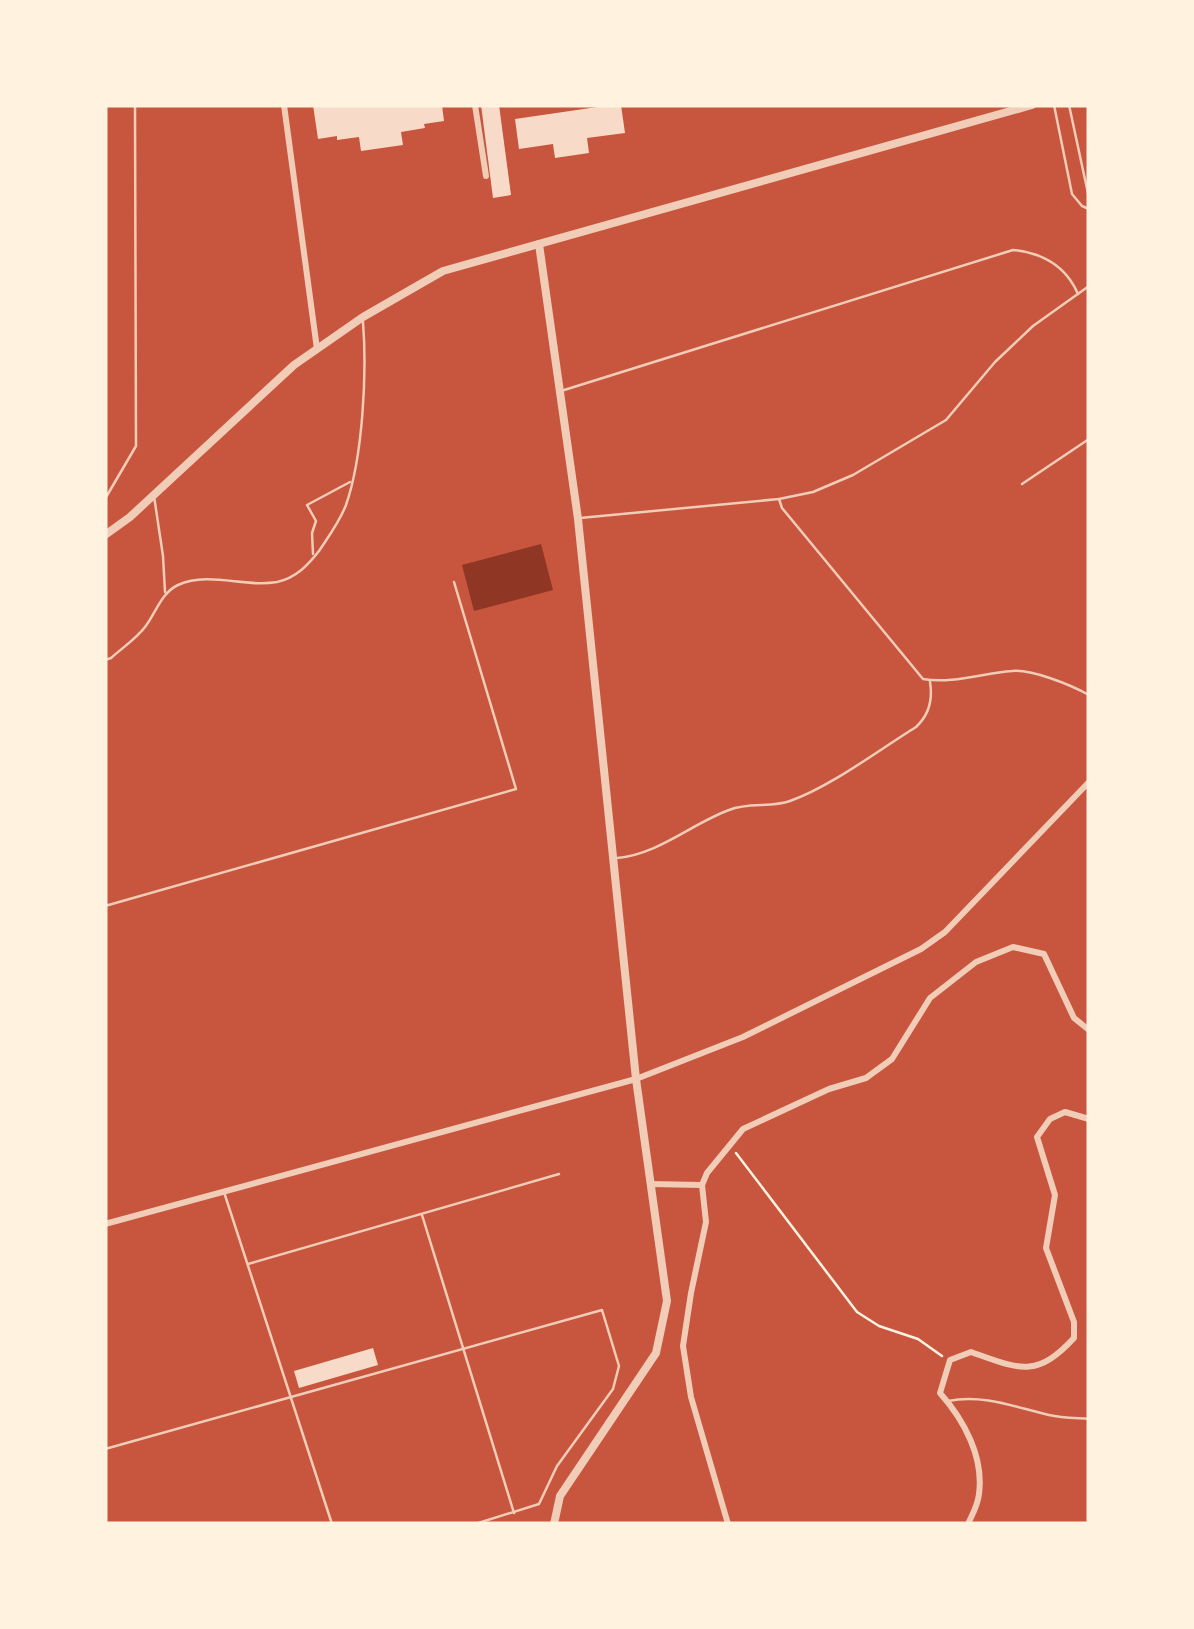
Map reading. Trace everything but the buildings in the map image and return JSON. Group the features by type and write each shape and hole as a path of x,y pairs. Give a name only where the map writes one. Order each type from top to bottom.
{"street":[{"path":"284,105 317,349"},
{"path":"475,105 486,176"},
{"path":"105,535 130,517 294,365 363,317 443,271 1032,105"},
{"path":"539,244 578,519 636,1079 667,1301 656,1353 560,1496 554,1524"},
{"path":"105,1224 636,1079 743,1038 921,949 945,932 1089,782"},
{"path":"728,1524 691,1397 683,1346 706,1222 702,1185 706,1173 743,1129 829,1089 866,1078 892,1059 930,998 976,962 1013,948 1044,954 1074,1018 1089,1030"},
{"path":"968,1524 979,1498 980,1471 958,1413 940,1393 950,1360 971,1352 1010,1366 1040,1367 1060,1354 1074,1338 1074,1322 1046,1248 1055,1194 1037,1137 1050,1118 1064,1112 1089,1119"},
{"path":"650,1184 702,1185"}],"lane":[{"path":"105,499 136,446 135,105"},
{"path":"1054,105 1072,194 1089,209"},
{"path":"1069,105 1089,198"},
{"path":"560,391 1014,250 1032,252 1058,266 1070,276 1078,294"},
{"path":"578,519 779,499 813,492 853,476 946,420 1020,338 1089,286"},
{"path":"105,660 144,630 166,594 177,586 220,578 274,583 308,566 346,505 352,481 366,356 363,317"},
{"path":"1022,484 1089,439"},
{"path":"314,558 312,533 316,521 306,505 352,481"},
{"path":"154,495 166,594"},
{"path":"779,499 782,508 923,679 950,680 1018,670 1089,695"},
{"path":"105,906 516,788 454,582"},
{"path":"614,858 651,849 728,810 746,805 784,804 807,795 916,727 926,717 932,693 930,680"},
{"path":"248,1264 559,1174"},
{"path":"224,1192 332,1524"},
{"path":"422,1214 514,1513"},
{"path":"105,1450 602,1310 619,1366 613,1389 557,1466 539,1504 475,1524"},
{"path":"948,1401 968,1397 1054,1416 1089,1419"}],"path":[{"path":"729,1143 858,1312 880,1326 918,1339 950,1360"}],"shaded area":[{"path":"541,544 553,590 474,611 462,565"}]}
